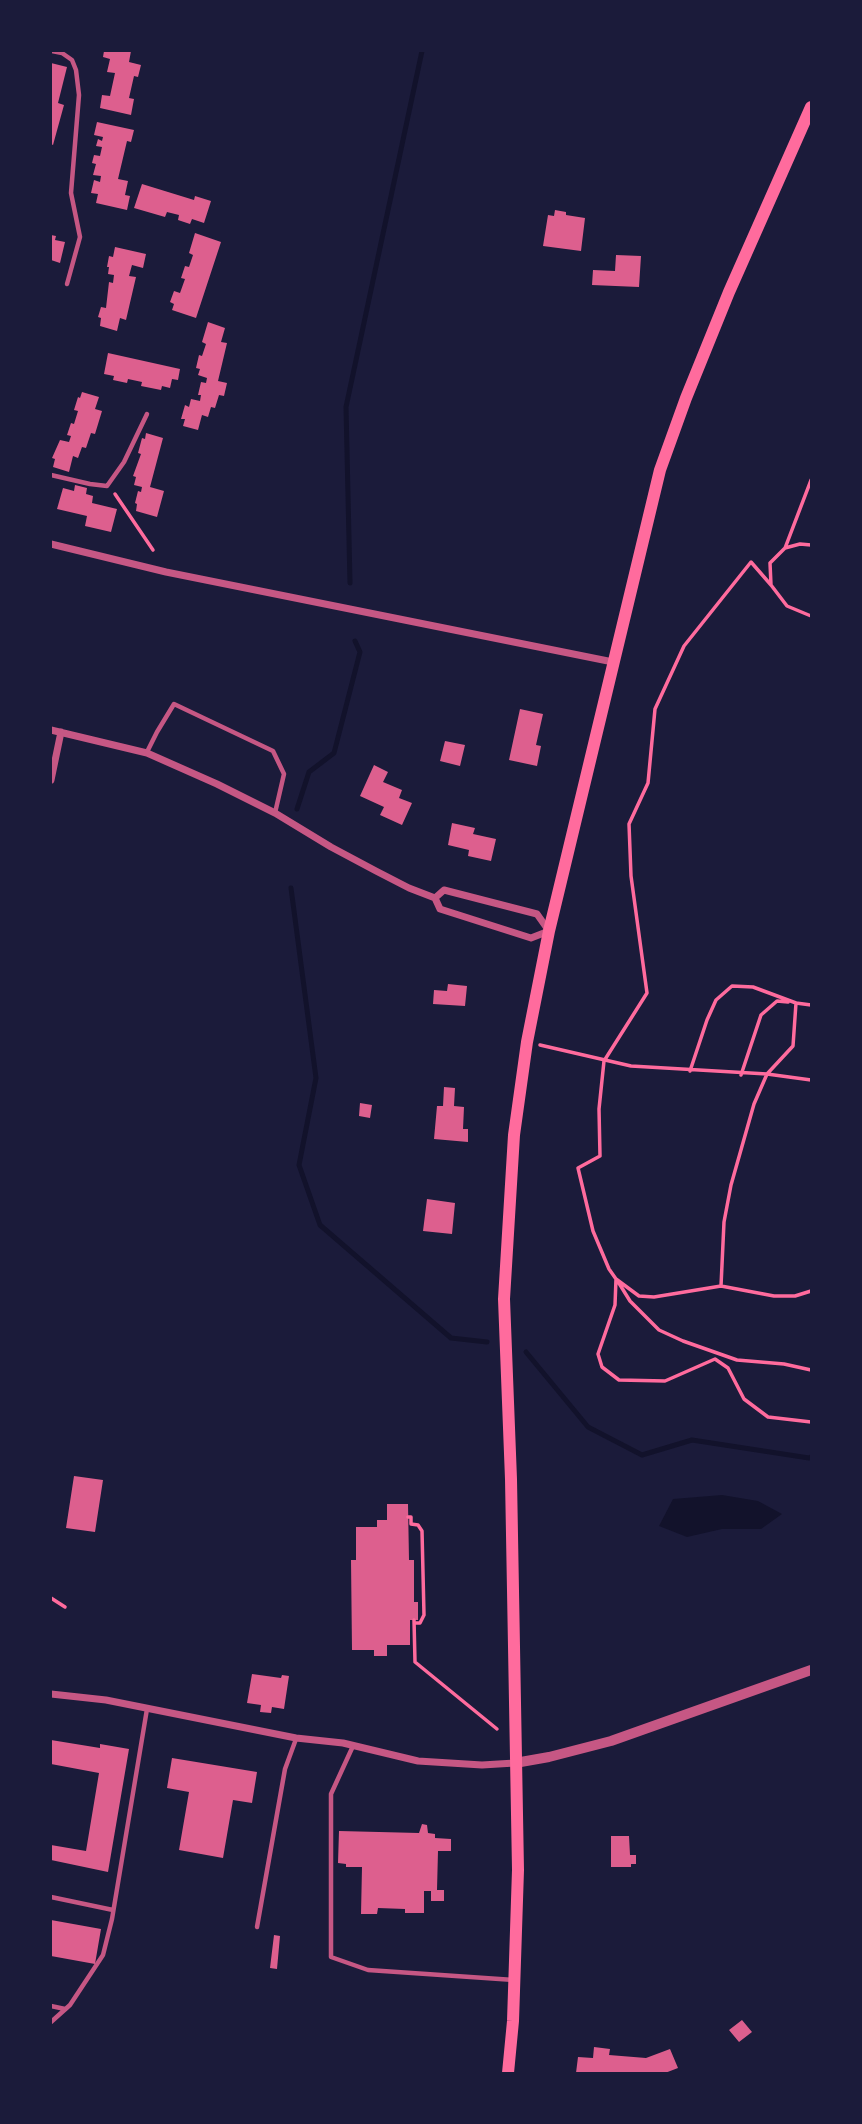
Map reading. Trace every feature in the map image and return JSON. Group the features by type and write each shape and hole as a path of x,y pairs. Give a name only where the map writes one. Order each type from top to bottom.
{"main road":[{"path":"508,2073 518,1870 505,1299 514,1135 527,1042 548,931 660,470 729,292 811,107"}],"street":[{"path":"51,544 166,572 613,662"},
{"path":"51,730 147,753 275,813 331,848 409,888 435,898 440,909 531,938 548,931 537,914 444,890 435,898"},
{"path":"51,780 61,732"},
{"path":"51,1694 106,1700 296,1738 353,1746 418,1761 482,1765 549,1757 611,1741 811,1670"}],"lane":[{"path":"52,51 62,53 72,60 79,95 71,193 80,237 66,284"},
{"path":"51,475 107,486 124,462 147,414"},
{"path":"147,753 174,704 273,751 284,774 275,813"},
{"path":"51,2022 66,2009 103,1955 147,1709"},
{"path":"257,1927 285,1769 296,1738"},
{"path":"353,1746 331,1794 331,1957 368,1970 514,1980"},
{"path":"51,1897 113,1910"},
{"path":"51,2006 66,2009"}],"path":[{"path":"771,585 770,563 785,548 811,480"},
{"path":"108,483 153,550"},
{"path":"785,548 800,544 811,545"},
{"path":"811,616 787,606 751,562 684,646 655,709 648,783 629,824 631,876 647,993 604,1061 599,1109 600,1156 578,1168 593,1231 616,1279 630,1301 659,1330 737,1360 784,1364 811,1370"},
{"path":"690,1071 706,1020 716,1000 732,986 753,987 796,1003"},
{"path":"741,1074 761,1015 777,1001 811,1005"},
{"path":"721,1286 724,1222 731,1185 754,1104 766,1074 793,1046 796,1003"},
{"path":"527,1042 631,1066 766,1074 811,1080"},
{"path":"616,1279 639,1296 654,1297 721,1286 774,1296 794,1296 811,1291"},
{"path":"616,1279 615,1305 598,1354 602,1367 619,1380 665,1381 715,1359 728,1368 744,1399 768,1417 811,1422"},
{"path":"408,1517 411,1517 411,1524 418,1525 422,1531 424,1615 420,1623 414,1622 415,1662 498,1729"},
{"path":"51,1598 65,1607"}],"shaded area":[{"path":"722,1495 758,1501 782,1514 761,1529 722,1529 687,1537 659,1526 673,1499"}],"building":[{"path":"104,51 131,51 129,62 141,65 138,77 134,76 129,98 134,99 131,115 100,108 102,95 110,96 115,73 107,72 110,59 103,57"},
{"path":"51,63 67,67 58,103 64,105 53,145 51,144"},
{"path":"97,122 134,130 131,142 127,141 118,179 128,181 125,195 130,196 127,210 96,203 98,194 91,193 94,180 100,182 101,176 93,175 96,164 92,163 94,155 100,156 102,147 96,146 98,139 102,141 103,137 94,135"},
{"path":"142,184 194,200 195,196 211,201 204,223 192,219 190,224 178,220 179,215 167,212 165,217 134,208"},
{"path":"555,210 585,218 581,251 543,246 548,215 554,216"},
{"path":"195,233 221,242 196,318 172,310 174,304 170,302 174,291 180,293 185,279 181,278 185,266 189,267 193,255 189,253"},
{"path":"51,235 56,236 55,240 65,242 60,263 51,260"},
{"path":"115,247 146,254 143,268 132,265 129,276 136,277 126,320 120,318 117,331 100,326 101,318 98,317 101,307 106,308 109,282 113,283 114,275 108,274 107,267 109,256 113,257"},
{"path":"616,255 641,256 639,287 592,285 593,270 615,271"},
{"path":"208,322 225,328 221,342 227,343 218,381 227,383 224,396 219,395 215,408 211,407 208,417 202,415 198,430 183,426 185,419 181,419 185,405 189,407 191,399 200,401 201,395 198,395 201,382 206,383 207,378 198,375 200,369 196,368 199,355 202,356 206,344 202,342"},
{"path":"108,353 180,369 178,380 172,379 170,388 162,386 161,390 141,386 142,382 128,379 127,383 113,380 114,376 104,374"},
{"path":"82,392 99,397 95,409 102,411 95,434 91,433 86,448 82,447 78,458 73,456 69,472 53,467 55,459 52,458 60,440 69,442 71,436 67,435 71,423 74,424 78,411 74,410"},
{"path":"146,433 163,438 150,487 164,491 157,517 136,511 138,491 141,492 142,487 134,485 136,477 133,476 141,454 138,453 142,438 145,439"},
{"path":"75,485 87,488 86,494 93,496 92,503 117,509 111,532 85,526 87,516 57,509 63,488 74,491"},
{"path":"520,709 543,714 536,745 541,746 537,766 509,760"},
{"path":"445,741 465,745 460,766 440,761"},
{"path":"374,765 388,772 383,782 402,790 399,798 412,803 402,825 380,815 384,807 360,796"},
{"path":"452,823 475,828 473,834 496,839 491,861 468,856 469,850 448,845"},
{"path":"448,984 467,986 465,1006 433,1004 434,990 447,991"},
{"path":"444,1087 455,1088 454,1106 464,1107 463,1129 468,1129 468,1142 434,1139 437,1106 443,1106"},
{"path":"360,1103 372,1105 370,1118 359,1116"},
{"path":"427,1199 455,1203 452,1234 423,1231"},
{"path":"74,1476 103,1480 95,1532 66,1528"},
{"path":"387,1504 408,1504 409,1560 414,1560 414,1602 418,1602 418,1620 410,1620 410,1645 387,1645 387,1656 374,1656 374,1650 352,1650 351,1560 356,1560 356,1527 377,1527 377,1520 387,1520"},
{"path":"252,1674 281,1678 282,1675 289,1676 284,1709 272,1707 271,1713 260,1712 261,1705 247,1703"},
{"path":"51,1740 100,1748 100,1744 129,1749 108,1872 51,1860 51,1845 86,1851 99,1773 51,1764"},
{"path":"172,1758 257,1772 252,1803 233,1800 223,1858 179,1850 189,1792 167,1788"},
{"path":"422,1824 427,1825 428,1833 435,1834 435,1838 451,1839 451,1851 438,1851 437,1890 444,1890 444,1901 431,1901 431,1891 424,1891 424,1913 378,1908 377,1914 361,1914 362,1867 346,1867 346,1864 338,1863 339,1831 419,1833"},
{"path":"611,1836 629,1836 630,1855 636,1855 636,1864 631,1864 631,1867 611,1867"},
{"path":"51,1920 101,1929 95,1964 51,1956"},
{"path":"274,1935 280,1936 277,1969 270,1968"},
{"path":"742,2020 752,2032 739,2042 729,2030"},
{"path":"594,2047 610,2049 609,2055 646,2058 670,2049 678,2068 665,2073 576,2073 578,2057 593,2058"}],"waterway":[{"path":"350,583 346,407 422,51"},
{"path":"297,809 309,772 334,753 360,652 355,641"},
{"path":"291,888 316,1078 299,1165 320,1225 451,1338 487,1342"},
{"path":"526,1352 588,1427 642,1455 692,1440 811,1457"}]}
